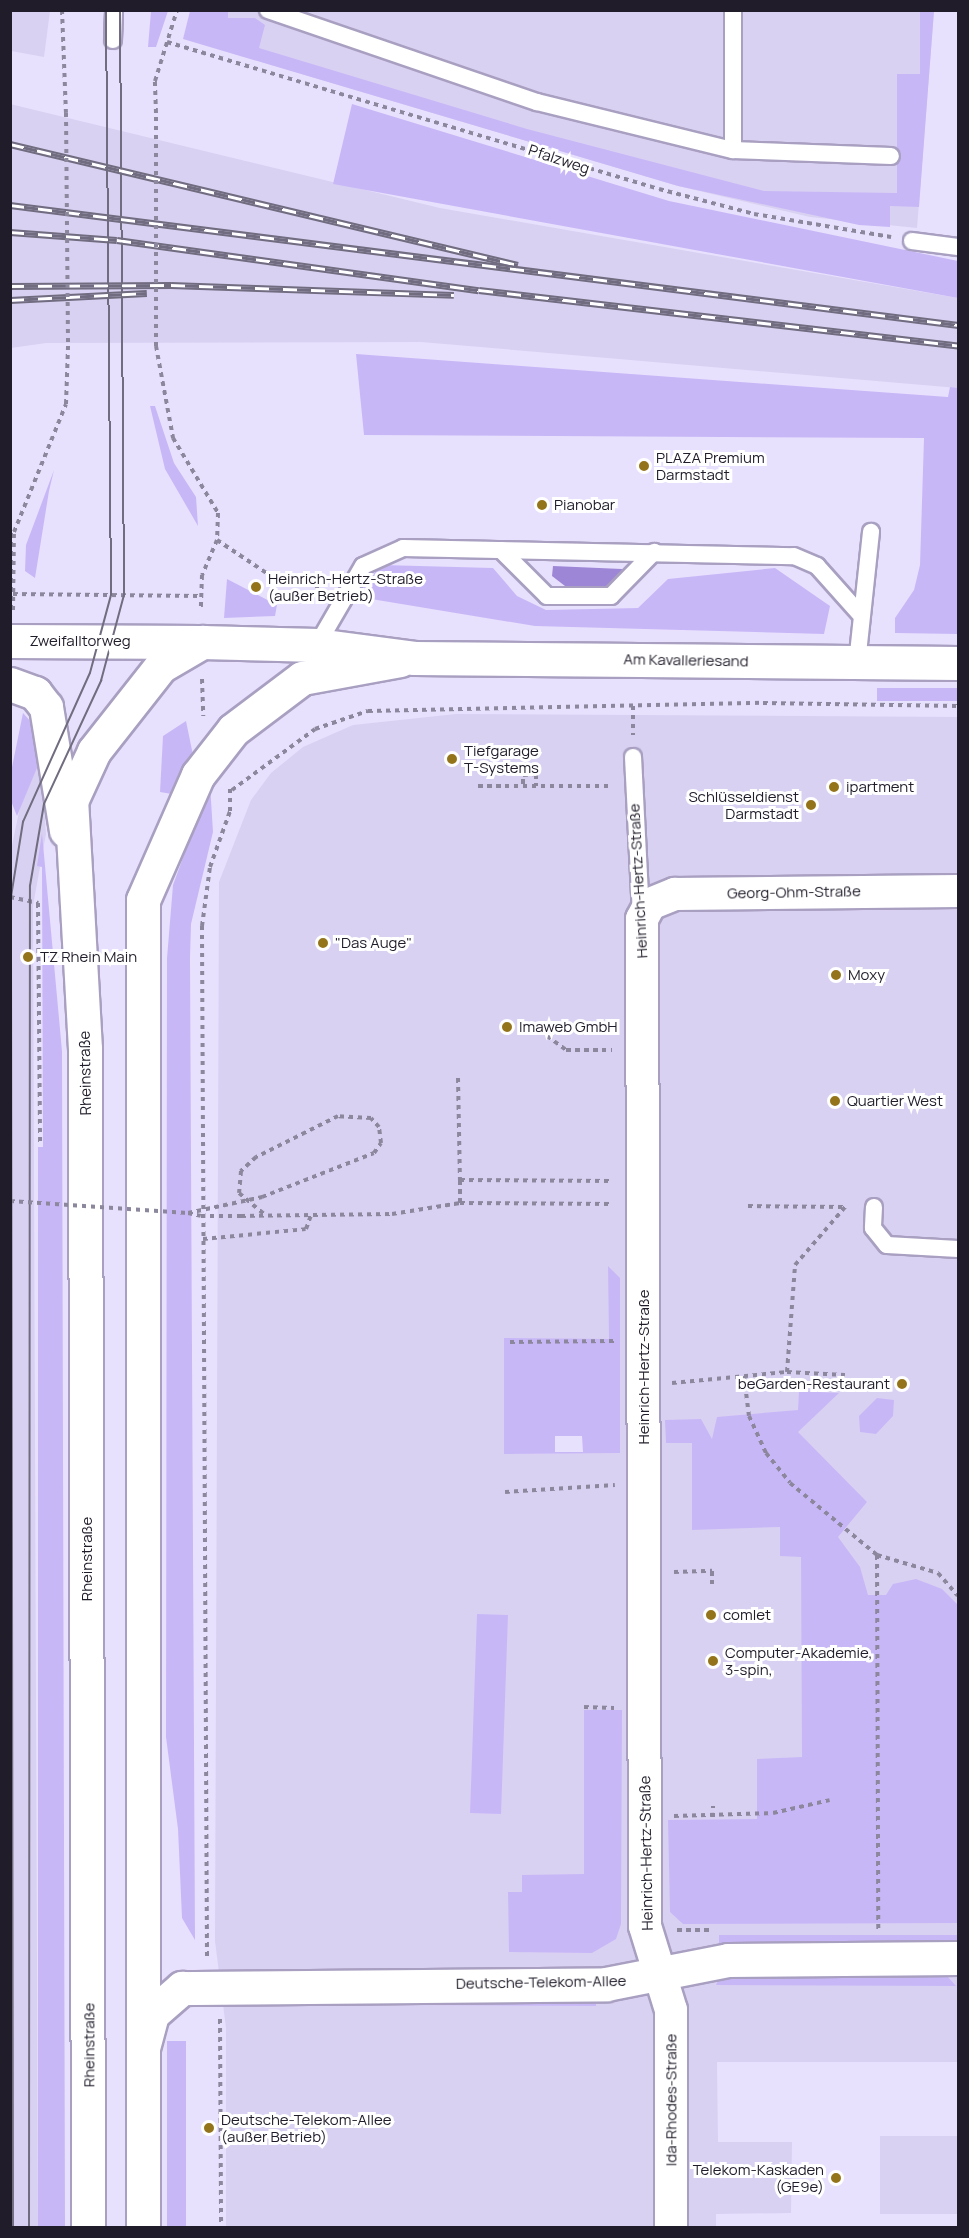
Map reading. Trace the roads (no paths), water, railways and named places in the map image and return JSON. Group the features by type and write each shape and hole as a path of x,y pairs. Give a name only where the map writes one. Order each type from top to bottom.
{"main road":[{"name":"Am Kavalleriesand","path":"150,641 201,631 414,658 958,663"},
{"name":"Rheinstraße","path":"88,2228 85,1048 71,801 94,752 147,680 201,631"},
{"name":"Zweifalltorweg","path":"10,641 150,641"},
{"name":"Am Kavalleriesand","path":"143,2048 143,900 198,775 232,730 302,678 414,658"},
{"name":"Rheinstraße","path":"11,684 34,693 46,707 77,891"},
{"name":"Deutsche-Telekom-Allee","path":"143,2048 160,2004 204,1986 606,1984 728,1960 958,1958"},
{"path":"143,2048 143,2228"}],"street":[{"name":"Georg-Ohm-Straße","path":"642,919 650,904 675,894 958,891"},
{"name":"Heinrich-Hertz-Straße","path":"642,919 645,1926 660,1974"},
{"name":"Ida-Rhodes-Straße","path":"660,1974 671,2010 671,2228"}],"lane":[{"path":"113,40 114,10"},
{"path":"268,10 537,102 733,150 891,156"},
{"path":"733,10 733,150"},
{"path":"912,241 958,247"},
{"path":"858,663 859,614 870,570 871,532"},
{"path":"317,645 342,594 363,566 403,548 794,556 817,566 859,614"},
{"path":"501,550 534,589 557,596 611,596 654,552"},
{"name":"Heinrich-Hertz-Straße","path":"633,757 642,919"},
{"path":"874,1207 873,1228 887,1245 958,1249"}],"tram line":[{"path":"13,2228 11,897 23,822 90,673 111,595 106,10"},
{"path":"29,2228 30,886 44,804 101,681 124,595 120,10"}],"railway":[{"path":"10,144 518,265"},
{"path":"10,205 958,325"},
{"path":"10,232 117,240 479,290 958,345"},
{"path":"10,286 171,285 454,295"},
{"path":"10,300 147,293"}],"place":[{"name":"PLAZA Premium Darmstadt","path":"644,466"},
{"name":"Pianobar","path":"542,505"},
{"name":"Heinrich-Hertz-Straße (außer Betrieb)","path":"256,587"},
{"name":"Tiefgarage T-Systems","path":"452,759"},
{"name":"ipartment","path":"834,787"},
{"name":"Schlüsseldienst Darmstadt","path":"811,805"},
{"name":"\"Das Auge\"","path":"323,943"},
{"name":"TZ Rhein Main","path":"28,957"},
{"name":"Moxy","path":"836,975"},
{"name":"Imaweb GmbH","path":"507,1027"},
{"name":"Quartier West","path":"835,1101"},
{"name":"beGarden-Restaurant","path":"902,1384"},
{"name":"comlet","path":"711,1615"},
{"name":"Computer-Akademie, 3-spin,","path":"713,1661"},
{"name":"Deutsche-Telekom-Allee (außer Betrieb)","path":"209,2128"},
{"name":"Telekom-Kaskaden (GE9e)","path":"836,2178"}]}
